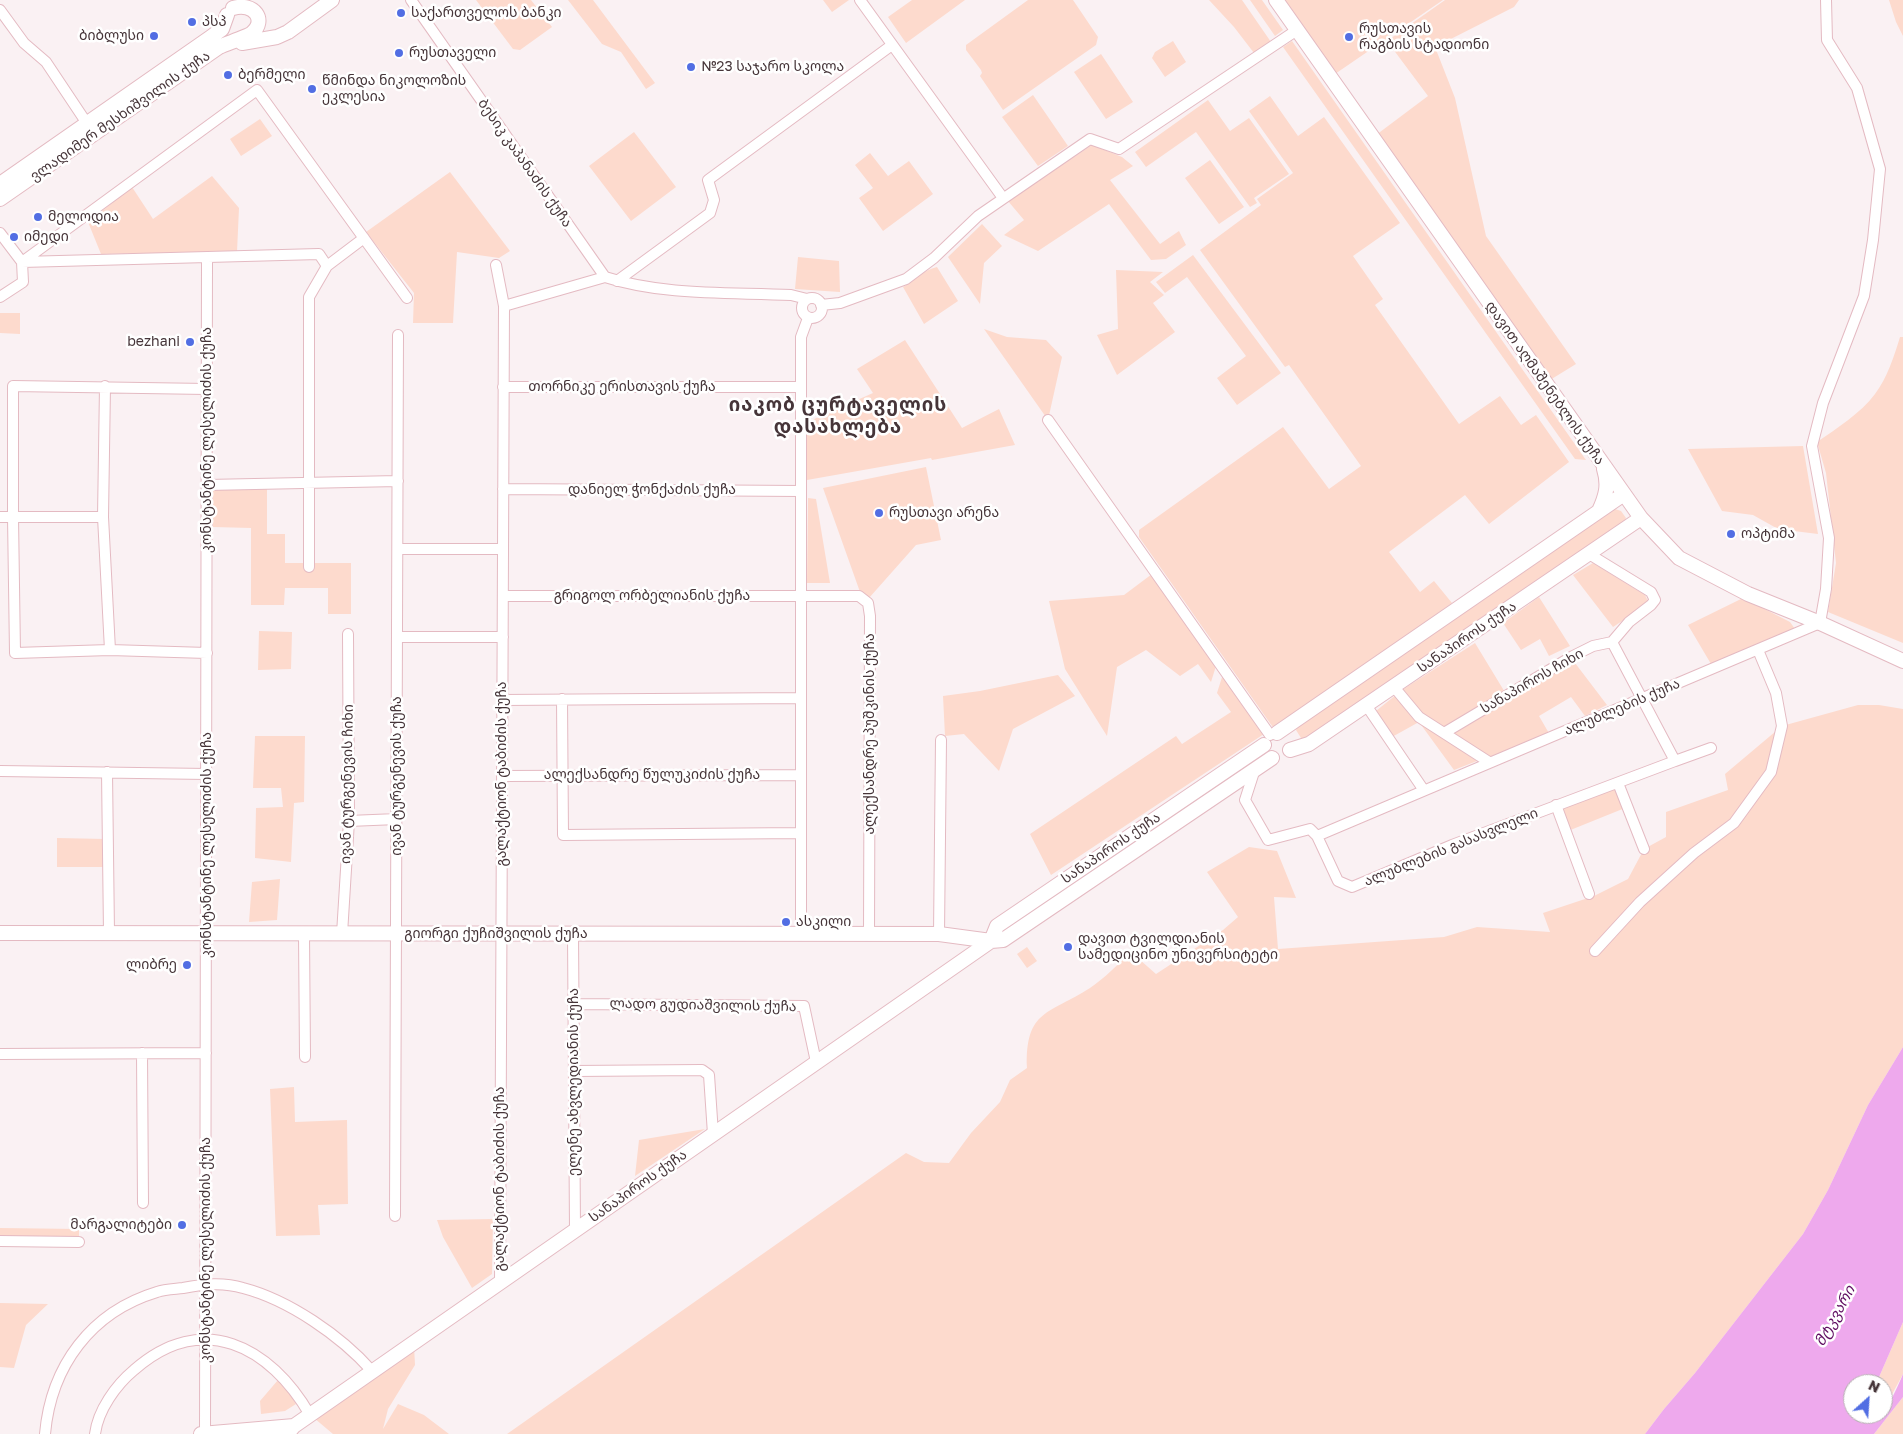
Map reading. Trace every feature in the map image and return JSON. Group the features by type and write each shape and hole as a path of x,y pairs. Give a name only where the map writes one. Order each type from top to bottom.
{"main road":[{"path":"219,47 276,37 288,32 332,0"},
{"name":"დავით აღმაშენებლის ქუჩა","path":"1276,0 1641,518 1679,558 1748,594 1820,623 1903,661"},
{"path":"242,5 252,8 258,17 257,27 251,34 241,37 232,34 226,25 231,6 242,5"},
{"name":"ვლადიმერ მესხიშვილის ქუჩა","path":"0,199 222,29 231,6"},
{"path":"257,27 276,37"},
{"name":"ვლადიმერ მესხიშვილის ქუჩა","path":"0,184 219,47 241,37"},
{"path":"1598,512 1606,497 1607,480 1602,464"},
{"name":"სანაპიროს ქუჩა","path":"991,941 997,926 1624,494"},
{"name":"სანაპიროს ქუჩა","path":"1290,750 1309,744 1641,518"},
{"path":"1284,734 1289,739 1290,750 1282,758 1272,758 1265,750 1270,737 1284,734"},
{"name":"სანაპიროს ქუჩა","path":"290,1430 991,941 1003,940 1272,758"},
{"name":"გიორგი ქუჩიშვილის ქუჩა","path":"0,933 940,934 991,941"},
{"path":"203,1434 290,1430"}],"street":[{"name":"ბესიკ კაპანაძის ქუჩა","path":"411,0 605,277"},
{"path":"860,0 1003,198"},
{"path":"1820,623 1826,589 1829,538 1812,446 1823,403 1864,296 1873,240 1880,169 1857,88 1827,40 1826,0"},
{"path":"0,10 24,43 46,62 91,128"},
{"path":"821,305 840,303 906,279 934,258 978,216 1090,139 1119,149 1297,30"},
{"path":"617,281 710,213 714,200 708,180 892,45"},
{"path":"22,262 257,90 407,298"},
{"path":"0,233 22,262 23,282 0,297"},
{"path":"309,567 309,297 327,266 364,238"},
{"path":"22,262 319,254 327,266"},
{"name":"კონსტანტინე ლესელიძის ქუჩა","path":"203,1434 206,1339 207,258"},
{"name":"გალაქტიონ ტაბიძის ქუჩა","path":"496,266 504,306 500,1282"},
{"path":"504,306 605,277 617,281 671,290 791,295 815,299 821,305"},
{"path":"807,299 802,308 803,314 808,318 815,318 820,314 821,305"},
{"path":"801,934 801,337 808,318"},
{"name":"ივან ტურგენევის ქუჩა","path":"395,1216 398,336"},
{"path":"207,389 13,386 15,653 110,650 207,653"},
{"path":"105,386 103,516 110,650"},
{"name":"თორნიკე ერისთავის ქუჩა","path":"503,387 801,387"},
{"path":"1048,420 1270,737"},
{"path":"207,485 398,481"},
{"name":"დანიელ ჭონქაძის ქუჩა","path":"503,489 801,490"},
{"path":"0,517 103,516"},
{"path":"398,549 503,549"},
{"path":"1589,554 1651,592 1655,600 1629,622 1612,642 1675,761"},
{"name":"გრიგოლ ორბელიანის ქუჩა","path":"503,596 801,596"},
{"name":"ალექსანდრე პუშკინის ქუჩა","path":"801,596 859,596 868,603 870,616 869,934"},
{"name":"ალუბლების ქუჩა","path":"1316,836 1423,789 1820,623"},
{"name":"ივან ტურგენევის ჩიხი","path":"342,934 349,821 348,634"},
{"path":"397,636 503,637"},
{"name":"სანაპიროს ჩიხი","path":"1444,733 1573,656 1593,646 1612,642"},
{"path":"1595,951 1640,902 1694,853 1734,823 1771,772 1782,726 1776,693 1758,650"},
{"path":"1394,687 1419,717 1488,762"},
{"path":"502,700 801,698"},
{"path":"562,699 564,835 801,833"},
{"path":"1366,705 1423,789"},
{"path":"940,740 940,934"},
{"name":"ალუბლების გასასვლელი","path":"1316,836 1338,881 1352,887 1452,845 1711,748"},
{"path":"1255,769 1245,800 1268,840 1310,829 1316,836"},
{"path":"0,770 207,774"},
{"path":"107,772 108,933"},
{"name":"ალექსანდრე წულუკიძის ქუჩა","path":"502,776 801,775"},
{"path":"1618,783 1644,849"},
{"name":"ალუბლების გასასვლელი","path":"1556,805 1589,894"},
{"path":"349,821 397,819"},
{"path":"304,934 305,1056"},
{"name":"ელენე ახვლედიანის ქუჩა","path":"573,934 575,1230"},
{"name":"ლადო გუდიაშვილის ქუჩა","path":"574,1004 804,1006 816,1062"},
{"path":"142,1053 143,1203"},
{"path":"0,1054 206,1053"},
{"path":"574,1071 702,1070 709,1075 713,1134"},
{"path":"0,1241 79,1242"},
{"path":"45,1434 46,1418 53,1391 61,1371 73,1352 96,1325 121,1307 158,1292 206,1284 222,1284 242,1287 265,1295 289,1307 349,1348 372,1371"},
{"path":"96,1434 96,1425 108,1402 122,1380 138,1366 151,1356 165,1349 184,1342 206,1339 226,1341 239,1346 270,1364 298,1395 310,1415"}],"shaded area":[{"path":"476,0 531,0 552,27 520,50 513,49"},
{"path":"568,0 593,0 655,83 646,89 621,52 602,44"},
{"path":"823,0 849,0 832,12"},
{"path":"912,0 965,0 906,43 888,17"},
{"path":"1028,0 1073,0 1098,37 1096,45 1003,110 980,76 981,70 966,50 966,45"},
{"path":"1209,0 1242,0 1271,42 1254,53 1234,27"},
{"path":"1250,0 1262,0 1283,30 1275,36"},
{"name":"რუსთავის რაგბის სტადიონი","path":"1284,0 1443,0 1335,74"},
{"path":"1445,0 1519,0 1514,7 1435,47 1455,98 1486,236 1576,364 1550,380 1376,135 1428,96 1387,41"},
{"path":"1889,0 1903,0 1903,36 1896,22"},
{"path":"1173,41 1186,62 1165,77 1152,58 1155,52"},
{"path":"1292,41 1586,460 1575,459 1283,47"},
{"path":"1101,54 1133,102 1106,119 1074,72"},
{"path":"1033,95 1068,146 1038,166 1002,117"},
{"path":"1270,96 1298,136 1324,117 1400,223 1353,256 1383,299 1375,305 1459,424 1500,396 1521,425 1536,415 1569,462 1489,524 1465,495 1389,552 1420,592 1434,581 1452,603 1277,728 1272,726 1139,537 1139,530 1283,427 1329,489 1361,466 1289,365 1285,367 1200,250 1261,205 1257,199 1293,173 1249,111"},
{"path":"1208,100 1230,131 1249,118 1289,174 1254,198 1257,203 1250,207 1196,132 1146,167 1135,152"},
{"path":"260,119 272,136 241,156 230,139"},
{"path":"634,132 676,187 631,221 589,166"},
{"path":"1092,145 1122,157 1133,166 1110,180 1160,244 1179,231 1186,245 1166,259 1151,260 1109,204 1038,251 1004,235 1024,220 1008,201"},
{"path":"870,153 888,176 909,161 933,194 883,231 859,198 873,188 855,165"},
{"path":"1210,160 1244,207 1219,224 1185,178"},
{"path":"450,172 510,251 499,258 457,252 453,323 413,323 414,293 366,232"},
{"path":"212,176 239,208 237,252 101,254 88,222 132,187 153,219"},
{"path":"982,224 1002,246 984,263 980,304 948,257"},
{"path":"1193,255 1281,373 1237,405 1217,378 1246,356 1187,277 1165,293 1156,282"},
{"path":"798,257 839,261 840,292 795,289"},
{"path":"937,267 958,301 924,324 903,287 927,271"},
{"path":"1116,270 1163,272 1150,282 1164,295 1153,303 1175,332 1117,375 1097,335 1118,329"},
{"path":"0,313 20,313 20,334 0,333"},
{"path":"984,329 1007,337 1046,340 1062,357 1048,420"},
{"path":"1900,337 1903,337 1903,643 1828,612 1836,563 1826,473 1817,442 1856,414 1875,394 1887,374"},
{"path":"905,340 962,428 999,409 1015,445 807,480 805,478 805,423 873,393 857,369"},
{"path":"1803,446 1818,534 1778,529 1753,515 1722,511 1688,449"},
{"name":"რუსთავი არენა","path":"926,467 941,540 916,545 869,598 860,592 823,488"},
{"path":"213,488 267,488 267,534 285,534 285,563 351,563 351,614 328,614 328,588 285,588 284,605 251,605 251,528 213,527"},
{"path":"808,498 816,499 830,583 807,583"},
{"path":"1615,509 1621,511 1626,518 1624,523 1305,739 1301,738 1296,730 1298,726"},
{"path":"1593,563 1645,595 1648,601 1645,606 1613,627 1573,575"},
{"path":"1152,574 1216,666 1211,682 1198,664 1180,676 1146,650 1117,667 1107,736 1065,669 1049,601 1124,595"},
{"path":"1539,597 1570,646 1549,656 1540,639 1521,650 1503,623"},
{"path":"1743,598 1790,622 1795,629 1711,664 1688,625"},
{"path":"259,631 292,632 291,669 258,670"},
{"path":"1475,643 1506,694 1447,730 1424,716 1402,690"},
{"path":"1572,659 1607,705 1585,716 1571,697 1539,716 1550,735 1490,761 1448,734"},
{"path":"1223,674 1264,734 1051,875 1030,834 1176,736 1182,744 1231,712 1217,693"},
{"path":"1058,675 1075,696 1013,729 999,771 964,734 945,736 943,696 980,691"},
{"path":"1397,694 1419,722 1392,737 1376,711"},
{"path":"1858,705 1879,705 1903,709 1903,1047 1868,1105 1828,1190 1803,1234 1645,1434 507,1434 906,1153 924,1162 949,1163 971,1133 1000,1102 1010,1080 1027,1068 1027,1049 1030,1034 1043,1016 1096,984 1131,952 1156,974 1223,930 1238,917 1207,872 1249,847 1277,851 1296,898 1274,897 1278,949 1444,937 1477,927 1550,932 1543,913 1594,896 1628,879 1644,849 1666,837 1666,812 1728,790 1725,774 1782,726"},
{"path":"1419,722 1477,761 1454,770"},
{"path":"255,736 305,736 304,802 294,803 291,862 255,858 256,808 283,807 281,788 253,788"},
{"path":"1616,786 1625,808 1568,831 1559,807"},
{"path":"57,838 106,839 106,867 57,867"},
{"path":"280,879 277,920 249,922 252,882"},
{"path":"1027,947 1037,961 1027,968 1017,954"},
{"path":"294,1087 295,1122 347,1120 348,1204 318,1205 320,1235 276,1236 270,1089"},
{"path":"705,1129 635,1176 639,1140"},
{"path":"493,1219 492,1274 472,1288 443,1237 437,1220"},
{"path":"0,1228 79,1229 79,1238 0,1238"},
{"path":"0,1303 48,1304 26,1325 14,1368 0,1367"},
{"path":"1903,1322 1903,1374 1893,1392 1893,1374 1880,1374"},
{"path":"414,1346 415,1365 388,1409 383,1429 398,1404 424,1415 449,1434 333,1434 314,1418"},
{"path":"278,1380 296,1404 285,1411 261,1414 260,1401"},
{"path":"1903,1397 1903,1434 1874,1434 1882,1424 1893,1424 1893,1410"}],"water":[{"name":"მტკვარი","path":"1903,1047 1903,1322 1880,1374 1843,1374 1843,1424 1882,1424 1874,1434 1645,1434 1803,1234 1828,1190 1868,1105"},
{"path":"1903,1374 1903,1397 1893,1410 1893,1396"}],"place":[{"name":"საქართველოს ბანკი","path":"401,13"},
{"name":"პსპ","path":"192,22"},
{"name":"ბიბლუსი","path":"154,36"},
{"name":"რუსთავის რაგბის სტადიონი","path":"1349,37"},
{"name":"რუსთაველი","path":"399,53"},
{"name":"№23 საჯარო სკოლა","path":"691,67"},
{"name":"ბერმელი","path":"228,75"},
{"name":"წმინდა ნიკოლოზის ეკლესია","path":"312,89"},
{"name":"მელოდია","path":"38,217"},
{"name":"იმედი","path":"14,237"},
{"name":"bezhani","path":"190,342"},
{"name":"რუსთავი არენა","path":"879,513"},
{"name":"ოპტიმა","path":"1731,534"},
{"name":"ასკილი","path":"786,922"},
{"name":"დავით ტვილდიანის სამედიცინო უნივერსიტეტი","path":"1068,947"},
{"name":"ლიბრე","path":"187,965"},
{"name":"მარგალიტები","path":"182,1225"}],"district":[{"name":"იაკობ ცურტაველის დასახლება","path":"838,416"}]}
